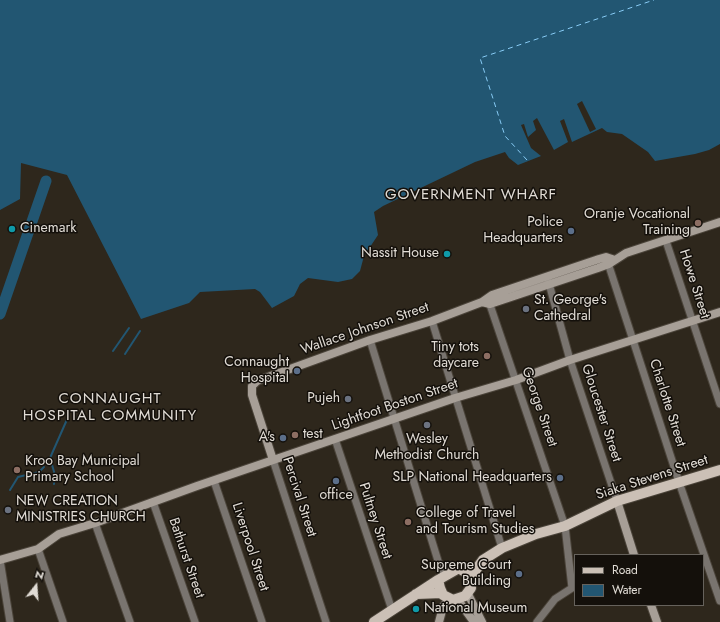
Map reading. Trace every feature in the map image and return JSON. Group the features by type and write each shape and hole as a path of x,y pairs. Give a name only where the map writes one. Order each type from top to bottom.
{"main road":[{"name":"Wallace Johnson Street","path":"257,382 370,340 432,321 610,260 626,253 720,222"},
{"name":"Lightfoot Boston Street","path":"0,560 38,549 59,534 95,523 273,460 454,398 516,380 570,360 720,312"},
{"name":"Percival Street","path":"257,382 252,386 252,395 273,460"},
{"name":"Siaka Stevens Street","path":"459,568 483,560 502,548 536,534 565,526 617,501 720,470"},
{"name":"Gloucester Street","path":"617,501 634,554"},
{"name":"Siaka Stevens Street","path":"470,578 483,560"},
{"path":"380,620 416,594 459,568 465,570 470,578 470,588 468,594 482,622"},
{"path":"441,578 448,596 474,622"},
{"path":"416,594 448,596 468,594"},
{"path":"439,622 443,613 439,604 448,596"},
{"path":"650,606 657,622"}],"street":[{"name":"Howe Street","path":"666,241 720,404"},
{"name":"Charlotte Street","path":"610,260 633,340 704,554"},
{"name":"Gloucester Street","path":"548,281 570,360 617,501"},
{"name":"George Street","path":"487,301 516,380 565,526 573,588"},
{"path":"432,321 454,398 502,548"},
{"path":"370,340 396,418 441,578"},
{"name":"Pultney Street","path":"335,439 392,610"},
{"name":"Percival Street","path":"273,460 326,622"},
{"name":"Liverpool Street","path":"214,481 262,622"},
{"name":"Bathurst Street","path":"153,502 195,622"},
{"path":"95,523 130,622"},
{"path":"38,549 63,622"},
{"name":"Charlotte Street","path":"704,555 720,601"},
{"path":"0,560 10,622"},
{"path":"537,622 555,599 573,588"}],"water":[{"path":"0,0 720,0 720,144 709,150 695,154 655,161 648,152 622,134 607,132 602,128 572,142 564,119 560,121 568,142 554,150 537,118 533,121 536,130 528,137 524,124 521,125 531,148 541,156 518,165 509,158 505,152 475,162 383,206 374,212 378,235 364,256 360,271 352,279 338,282 308,278 300,284 294,296 272,308 260,292 255,289 200,292 189,303 141,319 67,175 21,163 20,199 0,210"}],"pier":[{"path":"582,101 596,129 590,132 577,104"}],"waterway":[{"path":"0,314 46,181"},
{"path":"113,351 129,328"},
{"path":"125,354 140,331"},
{"path":"54,484 55,475 50,458 69,415"},
{"path":"10,490 18,477 39,472 44,467"}],"ferry route":[{"path":"527,160 505,136 480,58 654,0"}],"place":[{"name":"Oranje Vocational Training","path":"698,223"},
{"name":"Cinemark","path":"12,229"},
{"name":"Police Headquarters","path":"571,231"},
{"name":"Nassit House","path":"447,254"},
{"name":"St. George's Cathedral","path":"526,309"},
{"name":"Tiny tots daycare","path":"487,356"},
{"name":"Connaught Hospital","path":"297,371"},
{"name":"Pujeh","path":"348,399"},
{"name":"Wesley Methodist Church","path":"427,425"},
{"name":"test","path":"295,435"},
{"name":"A's","path":"283,438"},
{"name":"Kroo Bay Municipal Primary School","path":"17,470"},
{"name":"SLP National Headquarters","path":"560,478"},
{"name":"office","path":"336,481"},
{"name":"NEW CREATION MINISTRIES CHURCH","path":"8,510"},
{"name":"College of Travel and Tourism Studies","path":"408,522"},
{"name":"Supreme Court Building","path":"519,574"},
{"name":"National Museum","path":"416,609"}],"district":[{"name":"GOVERNMENT WHARF","path":"471,195"},
{"name":"CONNAUGHT HOSPITAL COMMUNITY","path":"110,408"}]}
